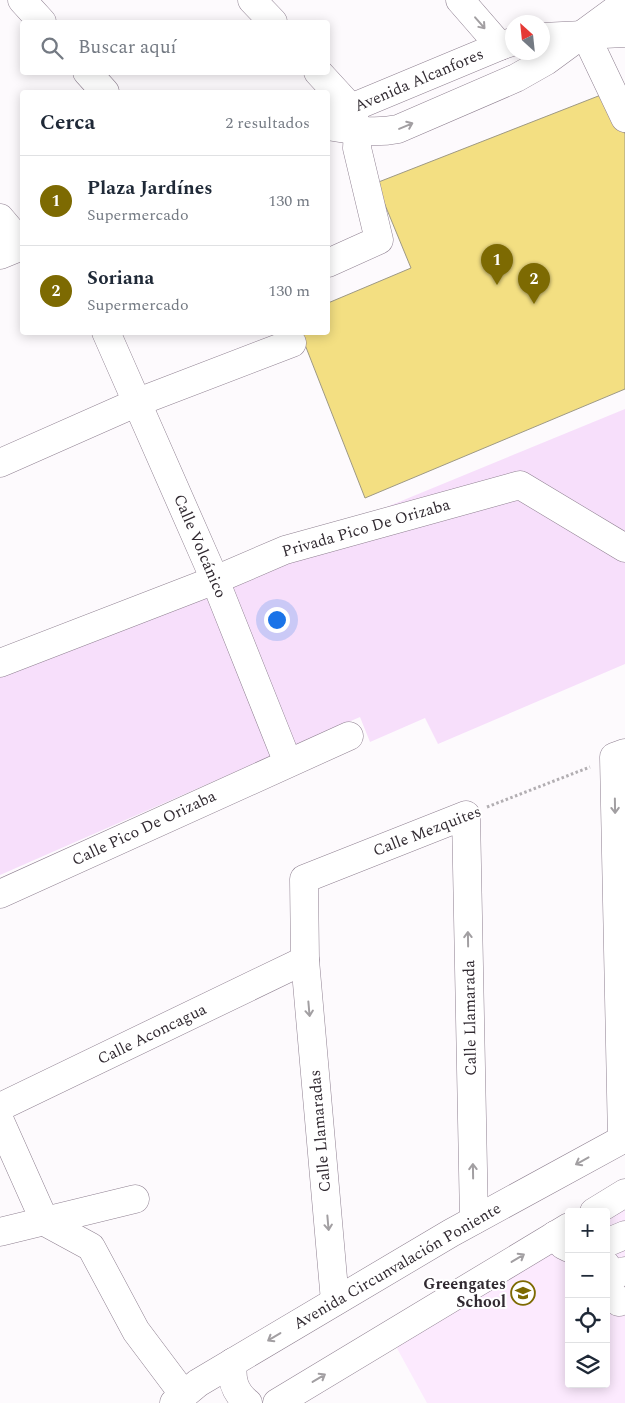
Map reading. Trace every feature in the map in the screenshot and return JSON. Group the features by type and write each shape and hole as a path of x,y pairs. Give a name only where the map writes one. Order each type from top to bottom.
{"street":[{"path":"22,0 40,20"},
{"path":"252,0 271,20"},
{"path":"460,0 505,43"},
{"name":"Avenida Alcanfores","path":"355,120 381,133 398,129 516,78 546,61 625,3"},
{"path":"550,36 625,33"},
{"path":"585,34 625,118"},
{"name":"Avenida Alcanfores","path":"330,125 355,120 505,45"},
{"path":"90,75 103,90"},
{"path":"320,75 355,120 357,148 379,240 330,262"},
{"path":"0,218 20,243"},
{"path":"0,255 20,246"},
{"name":"Calle Volcánico","path":"107,335 215,580 288,763"},
{"path":"0,463 138,402 292,343"},
{"name":"Privada Pico De Orizaba","path":"215,580 285,550 520,485 625,548"},
{"path":"0,663 215,580"},
{"path":"288,763 349,736"},
{"path":"619,755 623,1139"},
{"name":"Calle Pico De Orizaba","path":"0,894 288,763"},
{"name":"Calle Mezquites","path":"305,960 304,879 466,815"},
{"name":"Calle Llamarada","path":"466,815 474,1220"},
{"name":"Calle Aconcagua","path":"0,1107 305,960"},
{"name":"Calle Llamaradas","path":"305,960 335,1301"},
{"path":"0,1121 45,1222 91,1246 136,1331 185,1394 212,1390 224,1403"},
{"name":"Avenida Circunvalación Poniente","path":"185,1394 233,1362 474,1220 623,1139"},
{"path":"601,1208 625,1193"},
{"path":"0,1232 135,1199"},
{"path":"610,1241 625,1235"},
{"path":"277,1403 564,1236"},
{"path":"610,1272 612,1275 625,1271"},
{"path":"233,1362 232,1375 235,1388 248,1403"}],"path":[{"name":"Calle Mezquites","path":"466,815 619,755"}],"shaded area":[{"path":"625,409 625,664 438,744 425,718 370,742 360,717 0,875 0,666"},
{"name":"Greengates School","path":"625,1209 625,1403 427,1403 393,1341 565,1243 565,1388 610,1388 610,1218"}],"building":[{"path":"606,93 625,134 625,389 365,498 301,335 330,335 330,302 411,268 376,183"}],"place":[{"name":"Plaza Jardínes","path":"497,285"},
{"name":"Soriana","path":"534,304"},
{"name":"Greengates School","path":"523,1293"}]}
